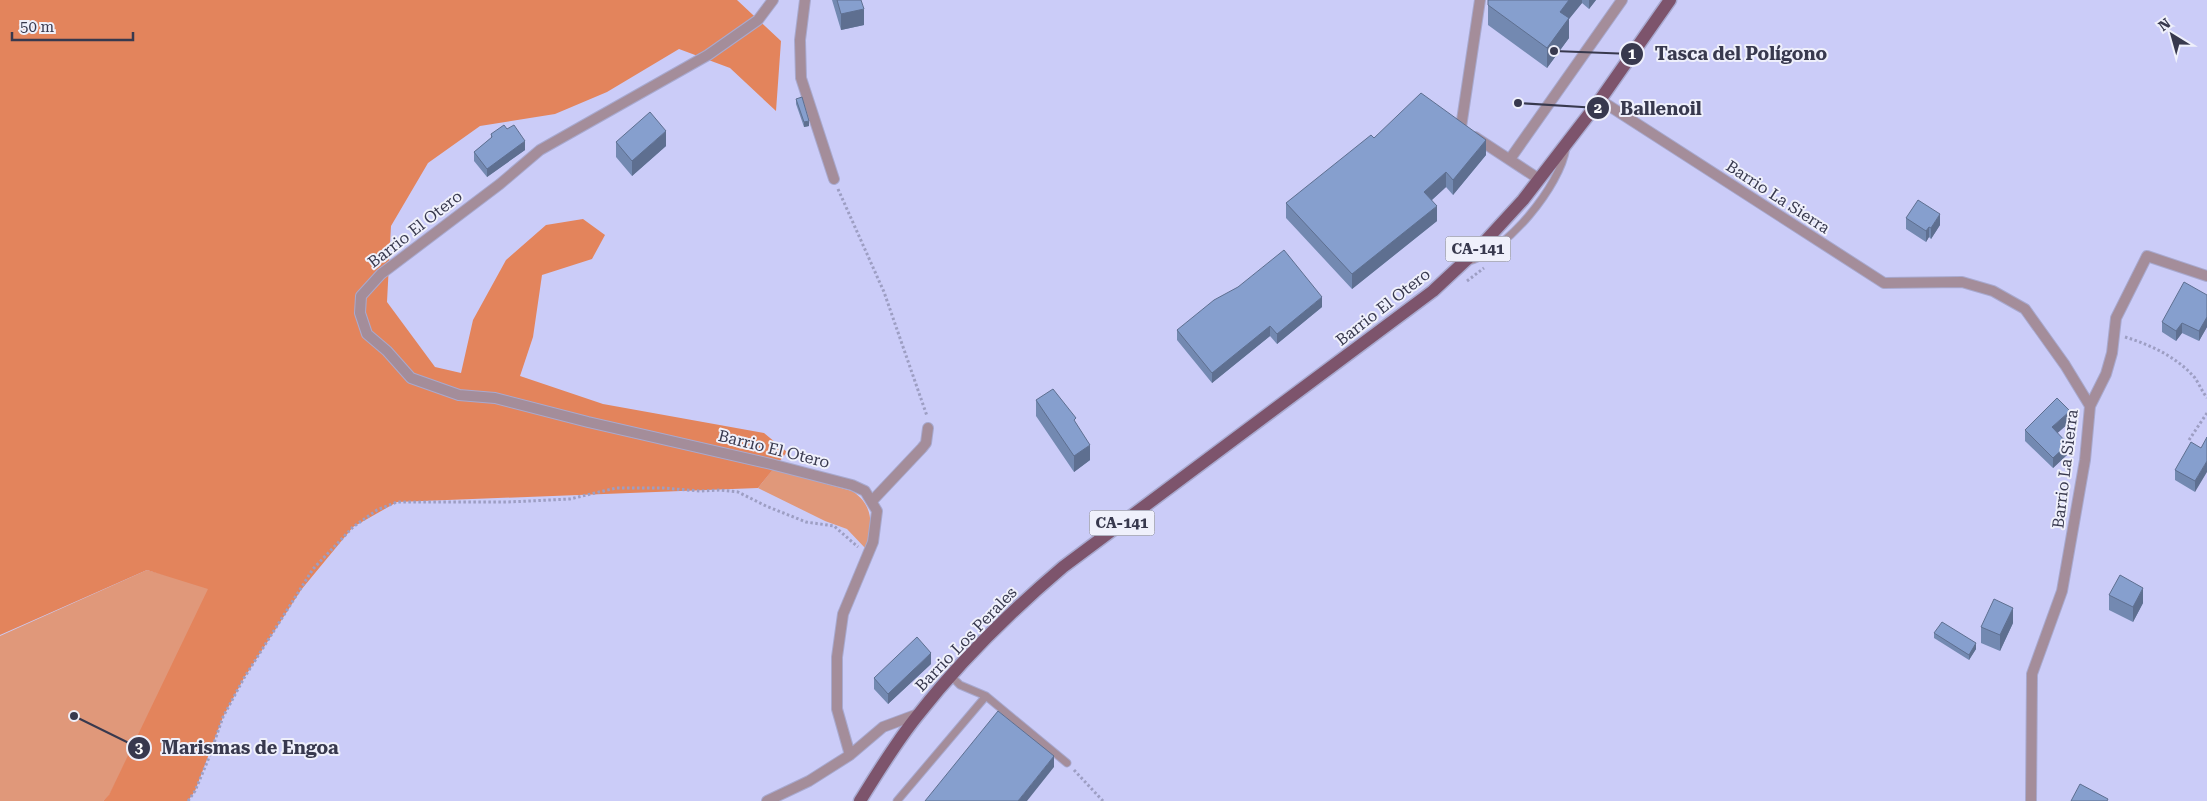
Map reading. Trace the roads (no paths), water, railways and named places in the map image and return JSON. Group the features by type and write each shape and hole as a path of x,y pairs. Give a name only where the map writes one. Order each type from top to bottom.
{"main road":[{"name":"Barrio El Otero","path":"1230,442 1433,290 1464,262 1539,179 1600,100 1670,0"},
{"name":"Barrio Los Perales","path":"860,801 888,755 918,714 997,625 1063,567 1230,442"}],"street":[{"name":"Barrio El Otero","path":"773,0 758,20 708,55 540,150 500,184 381,274 361,296 360,313 367,334 387,351 411,378 459,396 495,398 852,485 865,491 872,501"},
{"path":"806,0 800,40 801,78 834,179"},
{"path":"1480,0 1456,124 1539,179"},
{"path":"1510,159 1622,0"},
{"name":"Barrio La Sierra","path":"1600,100 1884,284 1962,282 1993,291 2025,309 2065,365 2090,406 2085,460 2062,591 2032,674 2031,801"},
{"path":"2090,406 2106,374 2112,353 2116,318 2148,256 2207,276"},
{"path":"850,756 837,709 837,656 843,614 873,542 877,511 872,501 922,448 928,437 928,428"},
{"name":"Barrio Los Perales","path":"767,801 809,781 850,756 883,727 918,714"}],"lane":[{"path":"1464,262 1479,258 1493,251 1519,227 1556,176 1564,159 1568,142"},
{"path":"951,676 960,684 986,696 1067,763"},
{"path":"897,801 986,696"}],"place":[{"name":"Tasca del Polígono","path":"1554,51"},
{"name":"Ballenoil","path":"1518,103"},
{"name":"Marismas de Engoa","path":"74,716"}]}
